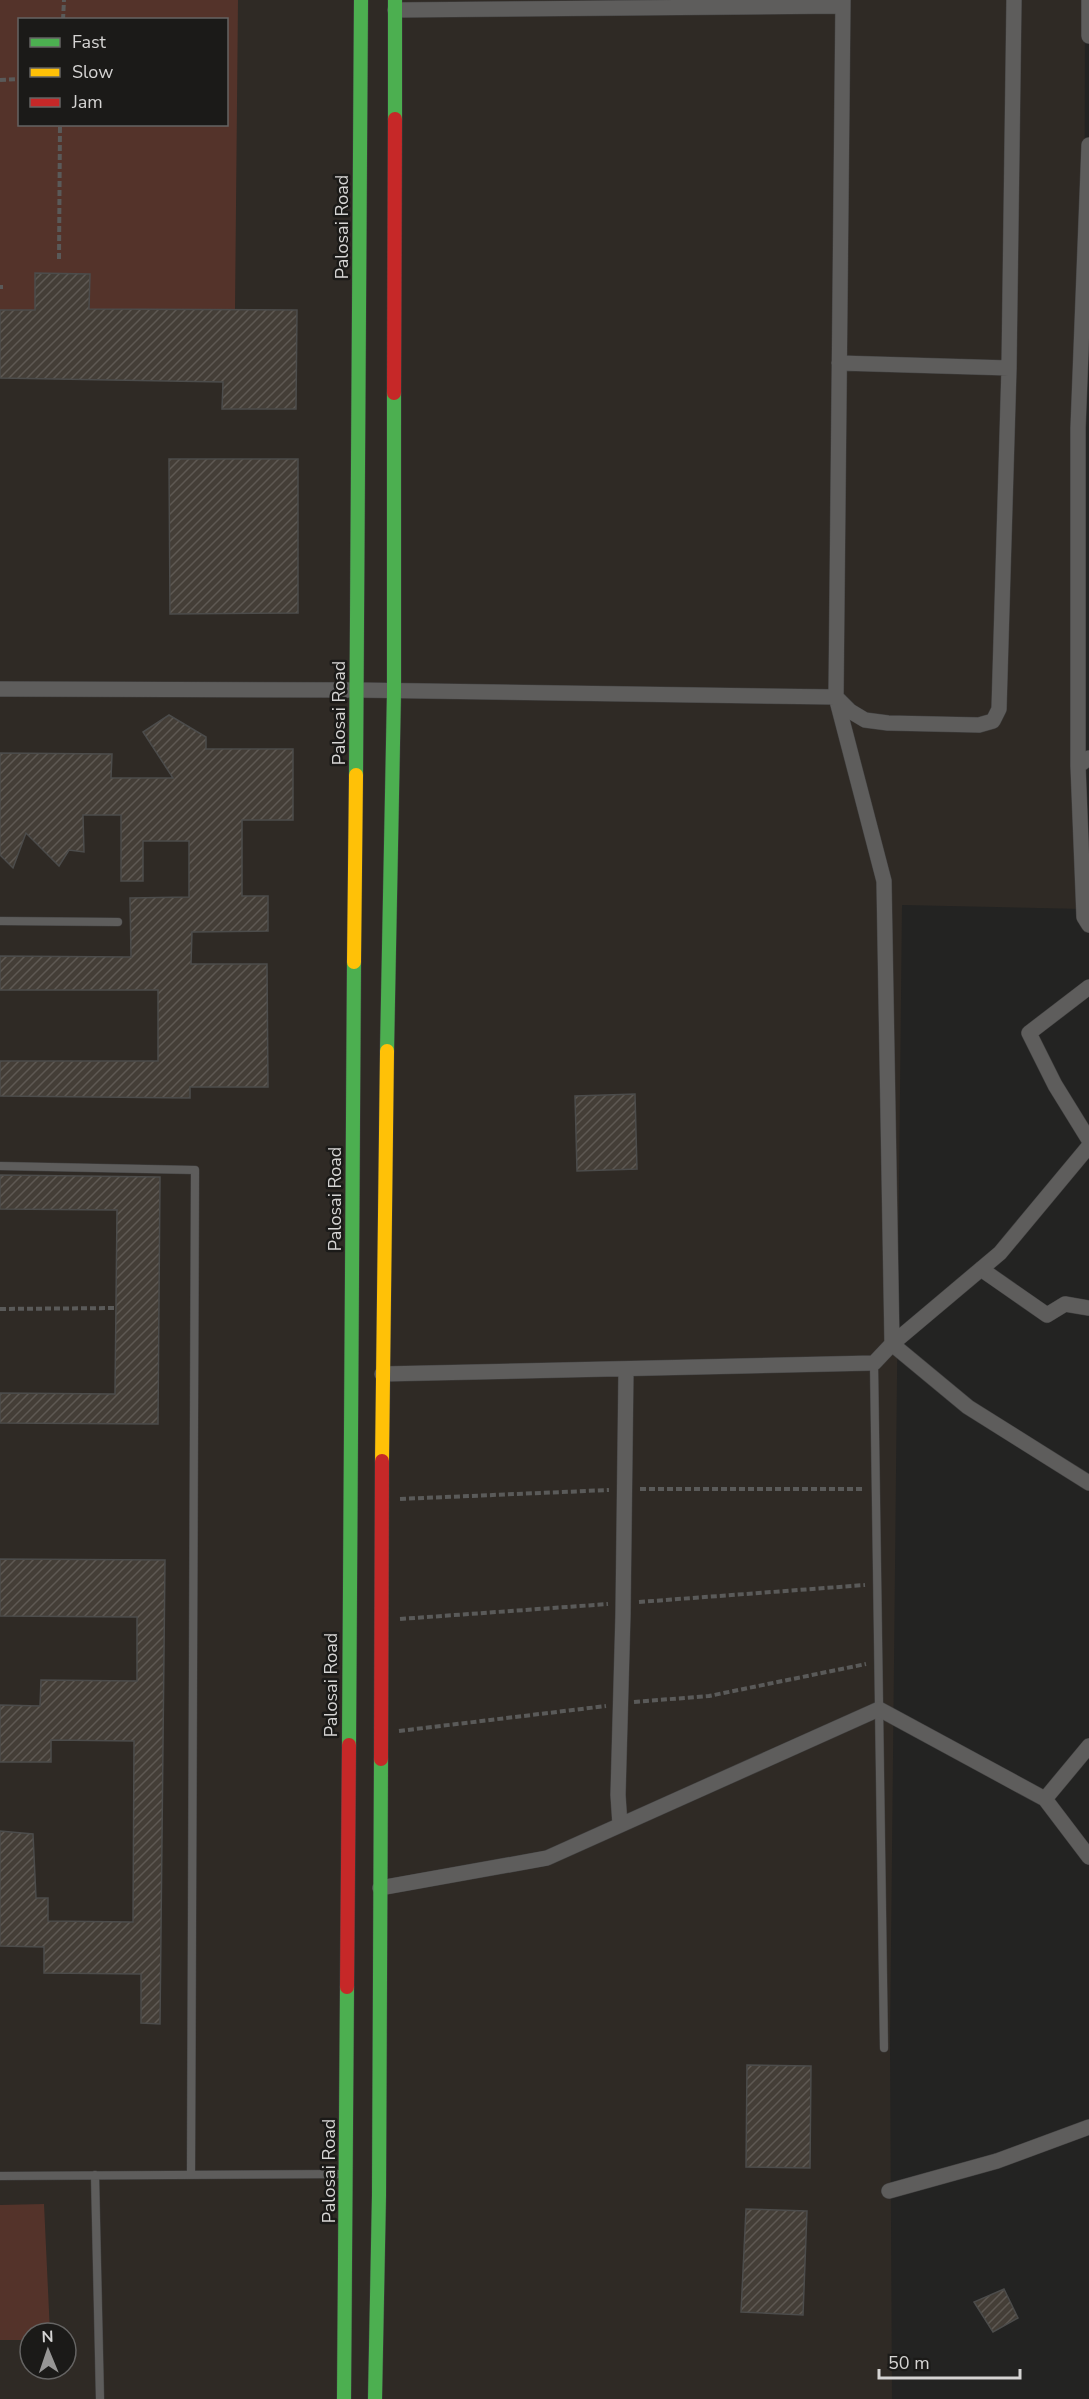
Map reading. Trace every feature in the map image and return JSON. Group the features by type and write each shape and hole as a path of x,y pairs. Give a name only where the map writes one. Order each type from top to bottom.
{"street":[{"name":"Palosai Road","path":"344,2399 347,2174 365,1772 367,1373 357,690 361,0"},
{"path":"0,689 357,690 836,697 850,711 865,720 888,723 979,725 993,721 999,709 1009,368 1014,0"},
{"path":"1089,0 1089,36"},
{"path":"375,2399 380,1888 365,1772 367,1373 394,692 395,5 843,3 836,697 884,881 892,1344 968,1407 1089,1483"},
{"path":"1089,145 1084,430 1083,917 1089,925"},
{"path":"839,363 1009,368"},
{"path":"1089,987 1029,1033 1055,1085 1089,1140"},
{"path":"367,1373 626,1370 874,1363 892,1344 1000,1253 1089,1146"},
{"path":"981,1269 1047,1315 1065,1304 1089,1308"},
{"path":"620,1825 618,1795 626,1370"},
{"path":"380,1888 547,1858 879,1709 1045,1799 1089,1857"},
{"path":"1045,1799 1089,1746"},
{"path":"889,2191 997,2161 1089,2127"}],"lane":[{"path":"0,921 118,922"},
{"path":"0,1166 195,1170 191,2175"},
{"path":"874,1363 884,2048"},
{"path":"0,2176 347,2174"},
{"path":"95,2175 100,2399"}],"path":[{"path":"63,18 64,0"},
{"path":"0,80 18,79"},
{"path":"59,259 60,126"},
{"path":"0,1309 116,1308"}],"shaded area":[{"path":"0,0 1085,0 1083,909 902,905 890,2043 892,2399 0,2399"},
{"path":"0,0 238,0 235,310 89,309 90,274 36,273 35,310 0,310"},
{"path":"44,2204 49,2321 18,2321 18,2340 0,2340 0,2205"}],"building":[{"path":"35,273 90,274 89,309 297,310 296,409 222,409 223,382 0,378 0,310 35,310"},
{"path":"169,459 298,459 298,613 170,614"},
{"path":"169,715 206,737 206,749 293,749 293,820 242,820 242,896 268,896 268,931 192,932 191,964 267,964 268,1087 190,1087 190,1098 0,1096 0,1061 158,1061 158,990 0,990 0,956 131,957 130,898 189,897 189,841 143,841 143,881 121,881 121,815 83,815 84,852 69,850 59,866 26,833 13,868 0,855 0,753 112,754 111,778 173,778 143,732"},
{"path":"635,1094 637,1169 577,1171 575,1096"},
{"path":"0,1175 160,1177 158,1424 0,1423 0,1393 115,1394 117,1210 0,1209"},
{"path":"0,1559 165,1560 160,2024 141,2023 141,1974 44,1973 44,1947 0,1946 0,1831 33,1834 36,1898 48,1898 48,1921 133,1922 134,1741 51,1740 51,1762 0,1762 0,1705 40,1706 41,1680 137,1681 137,1617 0,1616"},
{"path":"747,2065 811,2066 810,2168 746,2167"},
{"path":"746,2209 807,2211 803,2315 741,2312"},
{"path":"1004,2289 1018,2318 993,2332 974,2302"}],"traffic: fast":[{"path":"356,775 361,0"},
{"path":"395,0 395,119"},
{"path":"387,1051 394,692 394,393"},
{"path":"349,1745 354,962"},
{"path":"375,2399 379,2195 381,1759"},
{"path":"344,2399 347,1987"}],"traffic: slow":[{"path":"354,962 356,775"},
{"path":"382,1461 387,1051"}],"traffic: jam":[{"path":"394,393 395,119"},
{"path":"381,1759 382,1461"},
{"path":"347,1987 349,1745"}]}
